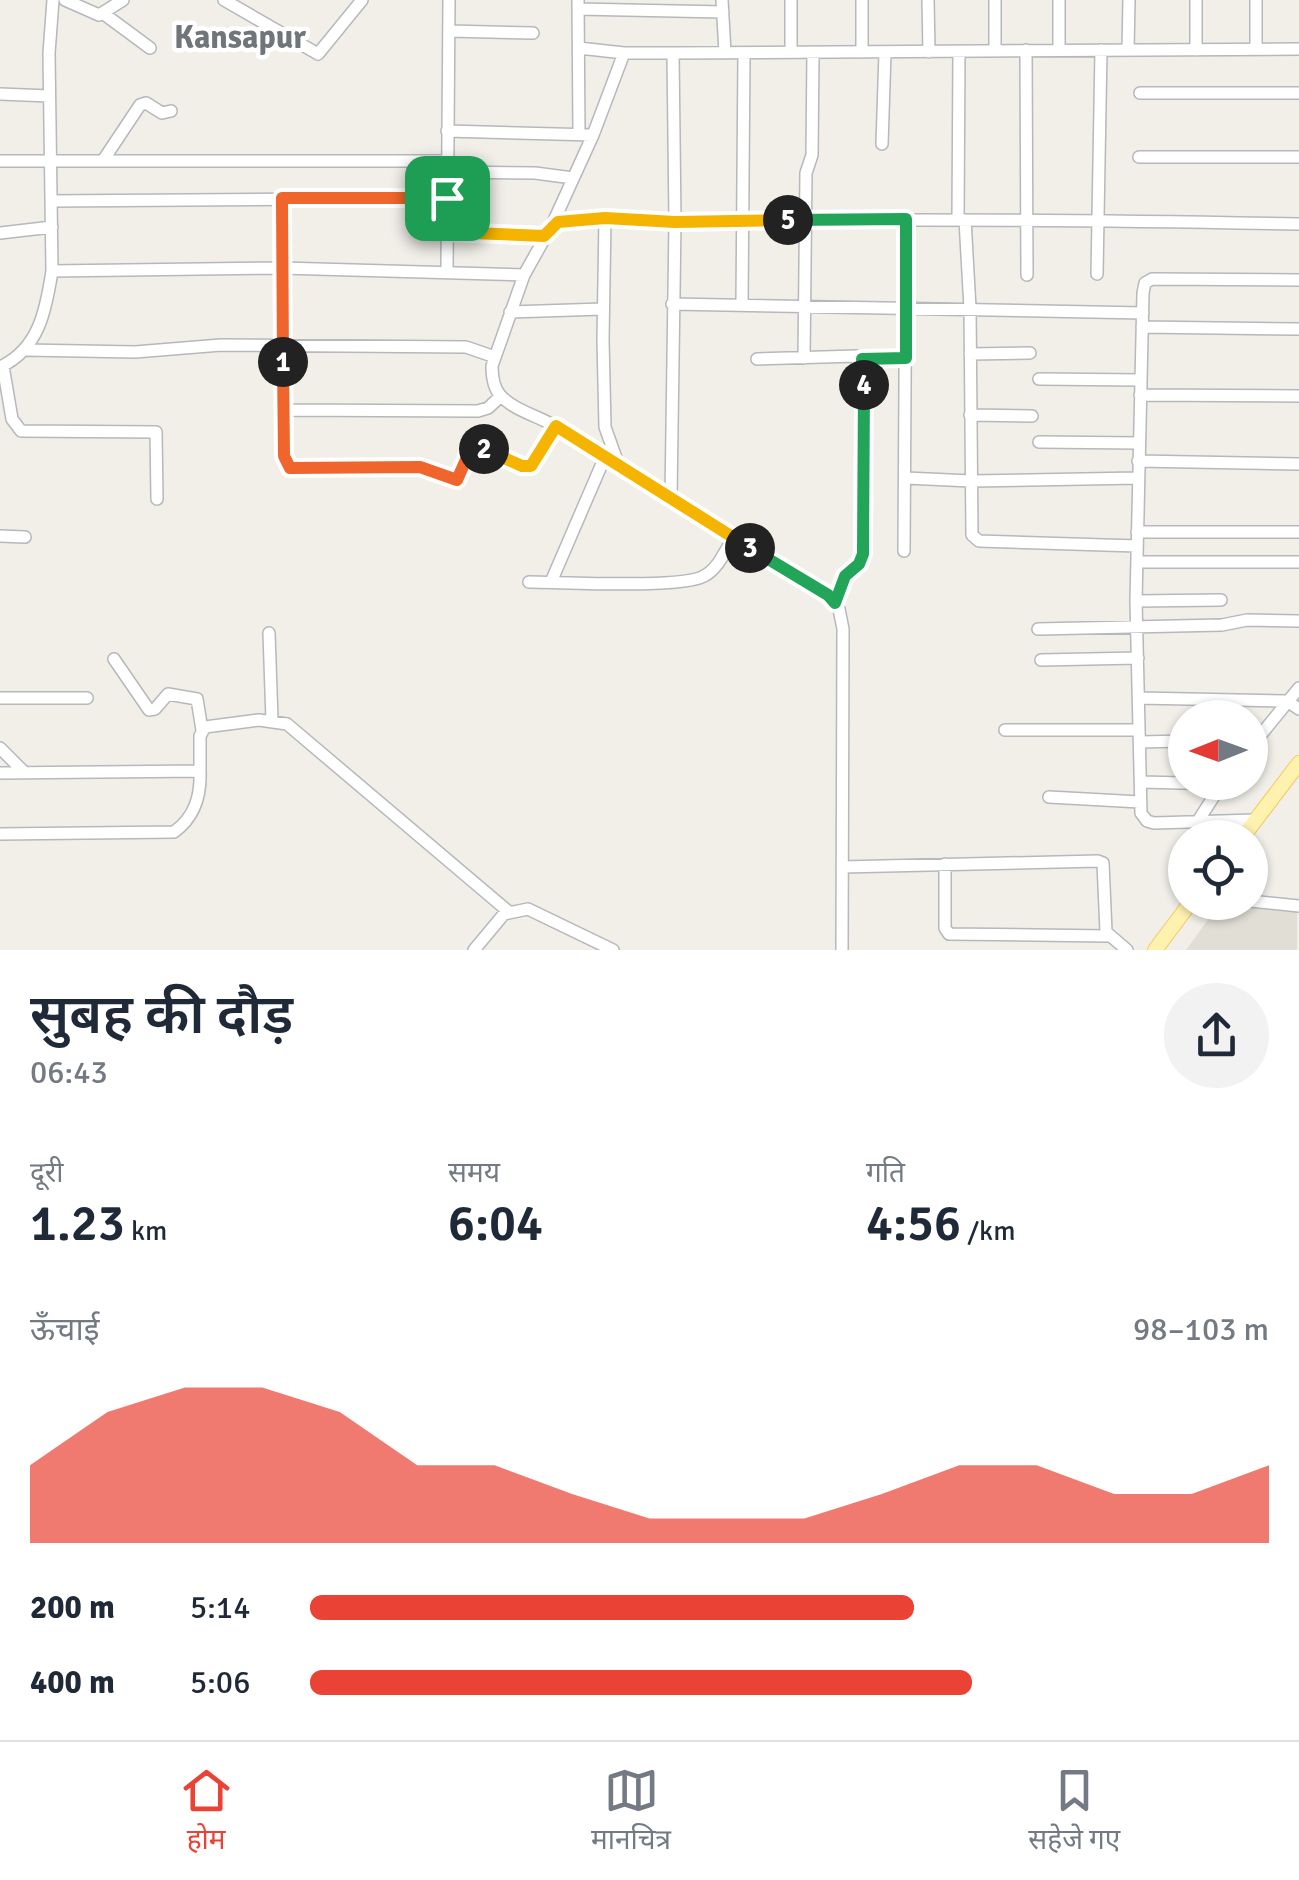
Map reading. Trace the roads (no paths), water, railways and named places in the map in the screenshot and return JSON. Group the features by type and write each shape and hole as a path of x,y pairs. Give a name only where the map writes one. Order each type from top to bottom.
{"main road":[{"path":"1255,820 1299,763"},
{"path":"1155,950 1178,920"}],"street":[{"path":"53,0 49,96 52,271 42,318 26,350 2,367 12,419 21,432 156,432 158,499"},
{"path":"65,0 92,14 104,14 123,0"},
{"path":"224,0 318,54 362,0"},
{"path":"447,270 449,0"},
{"path":"790,0 791,51"},
{"path":"862,0 862,52"},
{"path":"928,0 928,52"},
{"path":"995,0 995,51"},
{"path":"1058,50 1059,0"},
{"path":"1128,50 1129,0"},
{"path":"1196,0 1196,50"},
{"path":"1256,0 1256,49"},
{"path":"586,134 578,4 722,6 725,53"},
{"path":"104,14 150,48"},
{"path":"450,31 533,33"},
{"path":"580,48 624,53 1299,49"},
{"path":"1026,50 1028,275"},
{"path":"1097,274 1101,50"},
{"path":"804,358 806,173 812,155 814,52"},
{"path":"959,52 962,220 970,308 974,539 1038,544 1299,532"},
{"path":"624,53 586,134 573,178 524,275 495,357 493,379 501,396 671,497 835,603 843,629 842,950"},
{"path":"671,497 673,53"},
{"path":"742,304 744,53"},
{"path":"882,144 884,53"},
{"path":"1140,92 1299,92"},
{"path":"0,94 49,96"},
{"path":"104,159 140,105 162,113 171,111"},
{"path":"447,130 586,134"},
{"path":"1139,156 1299,157"},
{"path":"0,162 104,159 447,166 573,178"},
{"path":"282,198 284,456 290,468 420,467 454,480 460,478 474,445 522,466 531,466 556,426"},
{"path":"51,201 447,198"},
{"path":"447,232 548,230 605,218 675,222 906,219 1299,224"},
{"path":"605,218 606,427 620,468"},
{"path":"904,551 906,219"},
{"path":"0,233 52,227"},
{"path":"52,271 282,268 524,275"},
{"path":"1168,821 1147,821 1140,802 1136,601 1144,286 1152,279 1299,280"},
{"path":"672,304 1143,313"},
{"path":"510,312 604,309"},
{"path":"1142,327 1299,329"},
{"path":"26,350 135,352 221,345 466,347 495,357"},
{"path":"970,354 1030,353"},
{"path":"757,359 906,358"},
{"path":"835,603 845,576 859,564 863,554 862,359"},
{"path":"1039,379 1140,380"},
{"path":"1140,394 1299,396"},
{"path":"283,410 478,411 501,396"},
{"path":"970,415 1032,416"},
{"path":"1039,442 1138,443"},
{"path":"551,582 604,459"},
{"path":"1138,461 1299,464"},
{"path":"906,478 1138,478"},
{"path":"0,536 25,537"},
{"path":"529,582 646,583 699,579 714,568 733,538"},
{"path":"1138,562 1299,562"},
{"path":"1136,601 1221,600"},
{"path":"1038,629 1299,621"},
{"path":"269,634 272,720"},
{"path":"1041,660 1138,658"},
{"path":"0,834 174,832 184,824 199,799 202,730 196,699 168,694 149,710 114,659"},
{"path":"1268,724 1299,688"},
{"path":"0,698 86,698"},
{"path":"1140,698 1287,702 1299,709"},
{"path":"202,730 272,720 296,729 508,912"},
{"path":"1004,730 1168,739"},
{"path":"0,748 23,771"},
{"path":"0,773 200,772"},
{"path":"1141,782 1168,783"},
{"path":"1048,798 1140,802"},
{"path":"842,867 1098,860 1105,868 1107,936"},
{"path":"946,864 945,928 949,934 1107,936 1126,950"},
{"path":"1268,902 1299,906"},
{"path":"474,950 498,919 508,912 528,909 614,950"}],"district":[{"name":"Kansapur","path":"240,37"}]}
